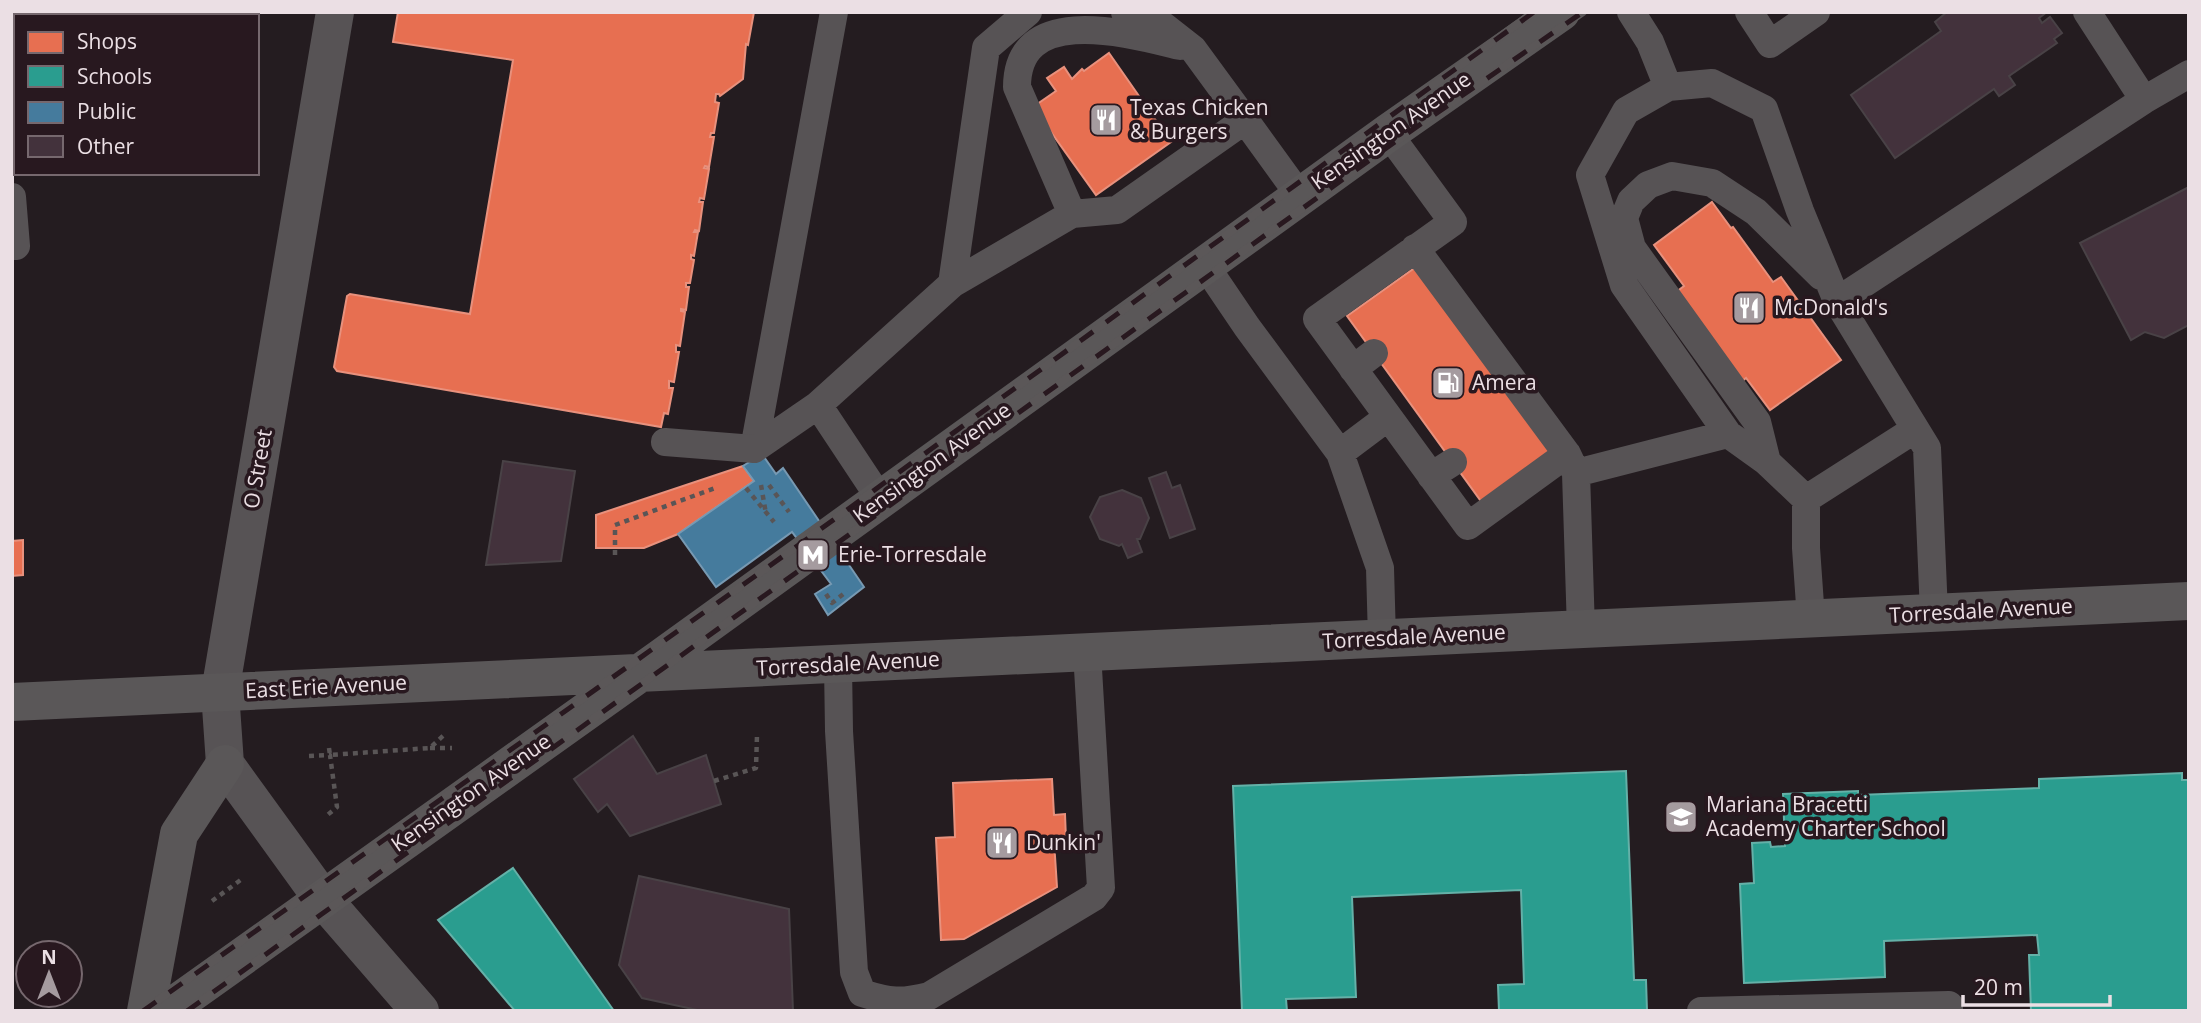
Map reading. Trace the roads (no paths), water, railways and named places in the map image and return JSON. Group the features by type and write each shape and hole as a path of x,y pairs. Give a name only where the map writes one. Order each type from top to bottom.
{"main road":[{"name":"Kensington Avenue","path":"166,1011 881,500 1388,132 1561,12"},
{"name":"Torresdale Avenue","path":"640,673 2189,600"},
{"name":"East Erie Avenue","path":"12,702 640,673"},
{"path":"146,1011 179,834 225,764"}],"street":[{"name":"O Street","path":"225,764 220,692 335,12"},
{"path":"225,764 322,898 419,1011"}],"lane":[{"path":"754,449 834,12"},
{"path":"952,284 986,48 1028,12"},
{"path":"1125,12 1156,20 1193,49 1300,196"},
{"path":"1631,12 1650,42 1668,87"},
{"path":"1749,12 1770,44 1816,12"},
{"path":"2087,12 2144,100"},
{"path":"1072,214 1017,87 1018,67 1026,51 1060,31 1076,29 1127,33 1193,49"},
{"path":"1834,293 2189,74"},
{"path":"1811,619 1805,548 1805,499 1767,462 1728,434 1624,285 1590,175 1626,111 1668,87 1713,83 1764,109 1800,211 1834,293 1927,448 1934,613"},
{"path":"665,442 754,449 818,405 952,284 1072,214 1117,210 1245,120"},
{"path":"1388,132 1453,222 1317,319 1363,361 1388,417 1442,469 1468,526 1571,463 1728,434"},
{"path":"1767,462 1758,422 1632,248 1624,218 1631,201 1648,184 1672,176 1712,183 1756,212 1834,293"},
{"path":"12,197 16,246 12,246"},
{"path":"1415,248 1449,302 1526,409 1571,463 1581,630"},
{"path":"1205,265 1254,337 1340,453 1380,568 1382,639"},
{"path":"818,405 881,500"},
{"path":"1340,453 1388,417"},
{"path":"1805,499 1914,430"},
{"path":"838,664 839,731 854,972 862,993 904,1002 929,996 1094,897 1101,888 1087,652"},
{"path":"1701,1010 1949,1005 1949,1011"}],"railway":[{"path":"143,1011 789,552 1534,12"},
{"path":"187,1011 1392,144 1583,12"}],"place":[{"name":"Texas Chicken & Burgers","path":"1106,120"},
{"name":"McDonald's","path":"1749,308"},
{"name":"Amera","path":"1448,383"},
{"name":"Erie-Torresdale","path":"813,555"},
{"name":"Mariana Bracetti Academy Charter School","path":"1681,817"},
{"name":"Dunkin'","path":"1002,843"}]}
